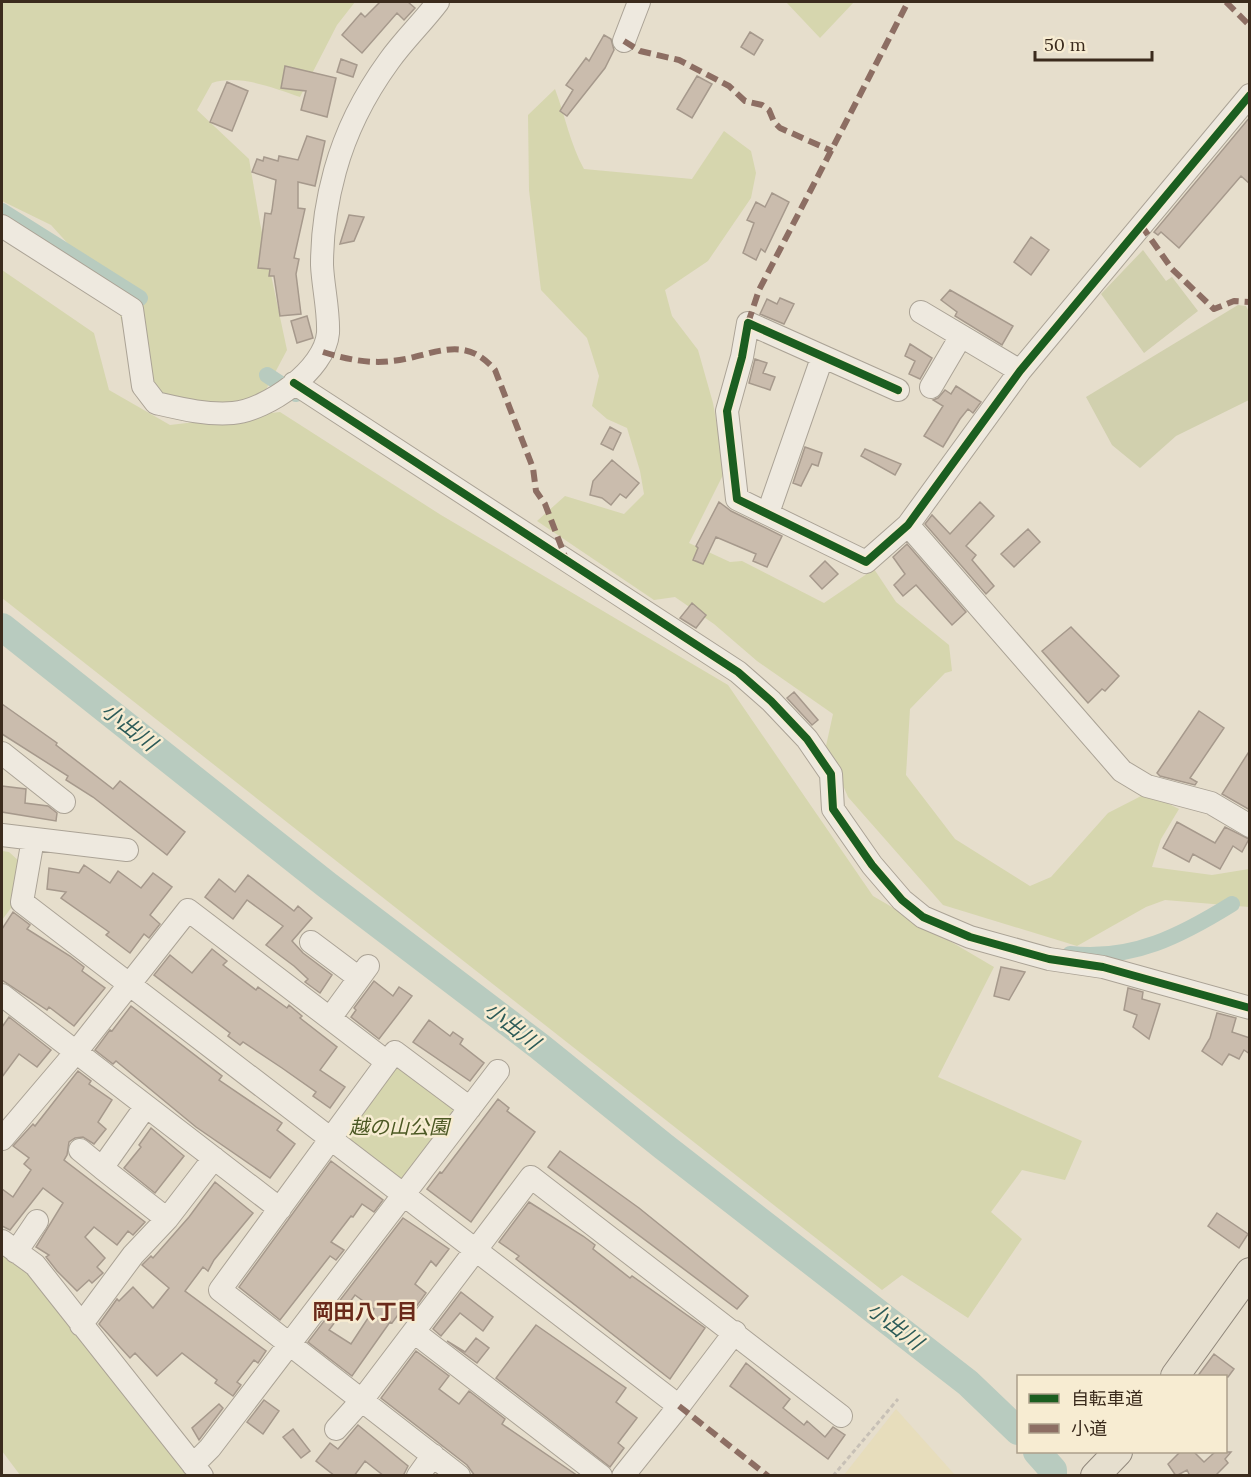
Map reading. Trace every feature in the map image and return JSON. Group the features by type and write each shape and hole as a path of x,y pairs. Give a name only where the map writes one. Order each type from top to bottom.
{"main road":[{"path":"1176,1375 1250,1272"},
{"path":"1097,1474 1117,1453"}],"street":[{"path":"2,226 132,309 143,386 156,403 196,412 236,413 265,403 315,365 323,352 328,333 322,264 326,218 335,172 349,130 389,60 438,2"},
{"path":"624,41 639,2"},
{"path":"898,390 748,323 742,357 727,411 737,499 866,562 879,554 908,525 1020,371 1250,95"},
{"path":"921,312 1020,371"},
{"path":"931,387 961,336"},
{"path":"768,513 822,358"},
{"path":"289,387 738,672 771,701 807,739 831,774 833,809 872,865 902,900 923,917 970,937 1049,959 1103,967 1250,1008"},
{"path":"908,525 1122,771 1147,786 1211,803 1250,826"},
{"path":"2,753 64,802"},
{"path":"2,834 127,849"},
{"path":"33,839 22,902 679,1406"},
{"path":"2,1138 76,1052 188,910 387,1062"},
{"path":"311,942 364,972 330,1018"},
{"path":"2,995 280,1209"},
{"path":"459,1476 220,1290 395,1052 470,1108"},
{"path":"38,1221 9,1246 35,1265 198,1470 210,1448 498,1071"},
{"path":"102,1168 146,1106"},
{"path":"80,1150 167,1219"},
{"path":"81,1325 133,1255 167,1219 214,1158"},
{"path":"336,1429 362,1400 531,1177 735,1332 841,1416"},
{"path":"414,1332 600,1476"},
{"path":"623,1476 735,1332"},
{"path":"418,1476 433,1455"}],"path":[{"path":"833,1476 898,1399"}],"shaded area":[{"path":"896,1409 955,1475 844,1475"}],"green space":[{"path":"2,2 355,2 337,25 300,97 257,83 223,81 212,83 197,110 249,159 287,350 261,399 218,406 165,399 135,383 120,315 81,266 71,247 51,225 2,201"},
{"path":"786,2 854,2 820,38"},
{"path":"555,89 571,140 584,169 692,179 724,131 751,151 756,173 751,198 708,261 665,290 672,316 698,350 713,403 725,471 689,543 730,562 742,561 824,603 874,569 896,602 949,645 952,671 945,673 910,709 906,775 955,839 1030,886 1051,877 1108,813 1147,793 1179,809 1161,839 1152,867 1212,875 1249,869 1249,907 1165,900 1146,907 1077,946 943,905 848,797 826,746 833,714 757,661 714,624 675,597 654,600 537,521 565,496 624,514 644,494 640,471 627,428 607,419 592,406 599,376 587,338 541,290 529,190 528,115"},
{"path":"1143,250 1166,281 1172,277 1198,311 1144,353 1101,294"},
{"path":"2,270 94,333 109,390 170,425 280,412 441,515 728,685 873,896 994,967 938,1077 1082,1141 1065,1180 1022,1170 991,1212 1022,1239 968,1318 902,1275 882,1290 2,598"},
{"path":"1238,305 1246,306 1249,312 1249,400 1176,436 1140,468 1112,445 1086,397"},
{"path":"2,851 9,852 20,862 14,904 2,920"},
{"name":"越の山公園","path":"398,1063 459,1108 403,1184 346,1138"},
{"path":"2,1250 31,1271 194,1475 20,1475 2,1451"}],"building":[{"path":"380,2 408,2 415,8 404,20 397,13 362,53 342,35 361,13 365,17"},
{"path":"750,32 763,40 754,55 741,47"},
{"path":"604,35 611,39 614,50 605,68 567,116 560,111 573,90 566,85 586,58 589,61"},
{"path":"341,59 357,65 353,77 337,72"},
{"path":"285,66 336,78 327,117 301,110 306,91 281,88"},
{"path":"697,76 712,84 692,118 677,109"},
{"path":"227,82 248,91 232,131 210,122"},
{"path":"1250,117 1250,184 1241,176 1179,248 1161,232 1158,235 1154,232"},
{"path":"307,136 325,141 315,186 298,182 298,208 305,209 294,258 299,259 296,274 301,314 280,316 274,276 269,276 270,269 258,268 265,213 271,214 276,180 252,172 257,159 263,161 264,157 278,161 279,156 298,160"},
{"path":"772,193 789,202 765,252 761,249 756,260 743,253 754,223 747,220 756,202 765,207"},
{"path":"349,215 364,217 354,241 340,244"},
{"path":"1031,237 1049,250 1031,275 1014,262"},
{"path":"950,290 1013,326 1002,345 955,316 957,312 941,300"},
{"path":"780,298 794,304 784,324 760,314 767,299 777,304"},
{"path":"307,316 313,338 297,343 291,321"},
{"path":"910,344 932,358 920,379 909,374 915,361 905,356"},
{"path":"755,359 767,363 763,373 775,377 770,390 749,383"},
{"path":"956,386 981,402 973,413 968,409 943,447 924,436 943,406 933,400 945,390 951,394"},
{"path":"610,427 621,433 613,450 601,444"},
{"path":"805,447 822,453 818,466 812,464 801,486 793,483"},
{"path":"865,449 901,464 895,475 861,456"},
{"path":"612,460 639,483 626,498 620,494 611,505 602,498 590,495 593,481"},
{"path":"719,502 731,511 782,536 767,567 753,561 756,554 716,537 703,564 693,560 698,548 696,546"},
{"path":"980,502 994,516 966,546 976,555 972,560 994,586 986,594 925,524 932,515 950,534"},
{"path":"1028,529 1040,542 1014,567 1001,554"},
{"path":"907,544 966,612 952,625 916,585 903,596 894,585 905,574 893,557"},
{"path":"825,561 838,574 822,589 810,576"},
{"path":"692,603 706,615 696,628 680,618"},
{"path":"1071,627 1119,676 1105,691 1102,689 1088,703 1042,651"},
{"path":"794,692 818,720 812,725 787,698"},
{"path":"2,704 57,743 56,745 113,789 120,781 185,832 167,855 93,797 66,780 68,776 2,734"},
{"path":"1199,711 1224,728 1190,778 1197,782 1195,785 1160,776 1157,773"},
{"path":"1250,750 1250,810 1222,794"},
{"path":"2,786 26,789 25,803 48,806 57,813 56,821 2,812"},
{"path":"1177,822 1215,843 1225,827 1249,839 1242,852 1233,846 1220,869 1193,854 1189,862 1163,848"},
{"path":"84,865 110,883 118,871 141,888 153,873 172,887 150,915 160,924 149,938 144,934 130,953 106,935 109,932 61,898 66,892 47,889 49,868 79,873"},
{"path":"248,875 294,911 298,906 312,918 292,941 303,953 332,975 320,993 305,982 308,979 294,966 266,945 283,926 247,900 233,919 205,897 219,879 235,892"},
{"path":"13,912 30,925 27,929 70,956 84,967 82,971 105,988 74,1026 49,1007 47,1010 2,980 2,929"},
{"path":"212,949 227,961 223,965 256,990 258,987 287,1008 289,1005 302,1016 300,1018 337,1047 320,1070 345,1087 330,1108 313,1096 316,1092 243,1042 240,1045 228,1036 230,1033 154,975 170,955 192,973"},
{"path":"1001,967 1025,972 1009,1000 994,996"},
{"path":"374,981 393,996 399,987 412,996 379,1039 351,1017 356,1010 354,1008"},
{"path":"1128,988 1143,992 1142,999 1160,1004 1149,1039 1133,1027 1137,1015 1124,1010"},
{"path":"131,1006 222,1076 219,1080 282,1123 277,1130 295,1144 270,1178 196,1127 116,1061 113,1064 95,1050"},
{"path":"1217,1013 1236,1018 1232,1032 1250,1038 1250,1054 1244,1050 1239,1059 1229,1054 1222,1065 1202,1051 1210,1038"},
{"path":"9,1017 51,1050 37,1067 19,1054 2,1077 2,1027"},
{"path":"429,1020 450,1036 453,1032 463,1039 460,1044 484,1063 470,1081 413,1042"},
{"path":"78,1071 91,1081 89,1084 112,1100 98,1122 106,1129 94,1144 83,1137 75,1138 69,1142 64,1160 145,1222 133,1235 128,1231 117,1245 94,1227 85,1237 105,1258 97,1267 103,1273 92,1283 89,1280 77,1291 46,1257 49,1255 36,1247 63,1203 43,1188 10,1230 2,1226 2,1189 13,1197 31,1170 24,1164 29,1158 13,1146 33,1124 35,1126"},
{"path":"498,1099 509,1108 507,1111 535,1132 471,1222 427,1189 440,1172 442,1173"},
{"path":"151,1128 184,1156 155,1193 124,1168 141,1147 139,1145"},
{"path":"560,1151 639,1208 748,1296 737,1309 548,1167"},
{"path":"331,1161 383,1200 374,1212 362,1204 353,1217 351,1216 331,1242 344,1250 336,1260 330,1256 280,1320 239,1287"},
{"path":"215,1182 253,1213 214,1260 208,1271 203,1267 185,1291 266,1351 258,1363 254,1360 237,1382 241,1385 233,1396 215,1383 217,1380 182,1353 157,1376 135,1353 130,1358 99,1324 117,1299 119,1301 133,1287 153,1308 169,1288 142,1265 151,1256 153,1258 189,1217"},
{"path":"529,1202 583,1236 595,1245 593,1249 630,1278 632,1276 705,1328 670,1379 516,1259 519,1256 499,1242"},
{"path":"1217,1213 1248,1234 1239,1248 1208,1226"},
{"path":"403,1218 449,1249 436,1266 431,1261 415,1284 426,1293 411,1314 403,1308 392,1323 390,1322 352,1376 308,1342","holes":["355,1295 374,1309 351,1344 329,1330"]},
{"path":"461,1292 493,1317 483,1331 460,1313 441,1336 433,1329"},
{"path":"536,1325 626,1388 616,1402 637,1418 618,1443 624,1448 610,1467 496,1378"},
{"path":"476,1338 489,1348 477,1363 447,1341 465,1352"},
{"path":"416,1351 449,1376 439,1389 459,1404 469,1391 505,1419 502,1424 578,1476 475,1476 467,1465 381,1398"},
{"path":"1214,1354 1234,1369 1228,1377 1227,1375 1198,1375"},
{"path":"746,1363 790,1399 783,1408 804,1425 807,1421 825,1437 833,1427 845,1435 828,1459 730,1386"},
{"path":"264,1400 279,1411 263,1434 247,1422"},
{"path":"219,1404 223,1408 199,1440 192,1428"},
{"path":"358,1425 408,1466 403,1476 384,1476 365,1461 354,1476 335,1476 316,1461 330,1443 338,1449"},
{"path":"293,1429 310,1451 301,1458 283,1437"},
{"path":"1231,1452 1225,1459 1228,1463 1217,1474 1219,1476 1190,1476 1187,1470 1176,1476 1168,1464 1179,1453 1195,1453 1204,1462 1214,1453"}],"waterway":[{"path":"2,211 140,298"},
{"path":"267,375 296,394"},
{"name":"小出川","path":"2,627 327,885 539,1046 663,1146 968,1383 1017,1430"},
{"path":"1070,954 1115,954 1156,943 1194,926 1232,904"},
{"name":"小出川","path":"1038,1453 1053,1470 1053,1476"}],"marked path":[{"path":"748,323 759,290 908,2"},
{"path":"1226,2 1250,26"},
{"path":"624,41 640,51 679,60 729,86 745,101 762,105 769,110 774,122 780,128 832,151"},
{"path":"1141,225 1172,269 1214,309 1234,301 1250,302"},
{"path":"323,352 357,360 383,362 459,349 471,352 483,359 495,370 533,468 536,491 545,504 566,559"},
{"path":"679,1406 768,1476"}],"cycle path":[{"path":"898,390 748,323 742,357 727,411 737,499 866,562 908,525 1020,371 1250,95"},
{"path":"294,383 738,672 771,701 807,739 831,774 833,809 872,865 902,900 923,917 970,937 1049,959 1103,967 1250,1008"}],"district":[{"name":"岡田八丁目","path":"365,1312"}]}
